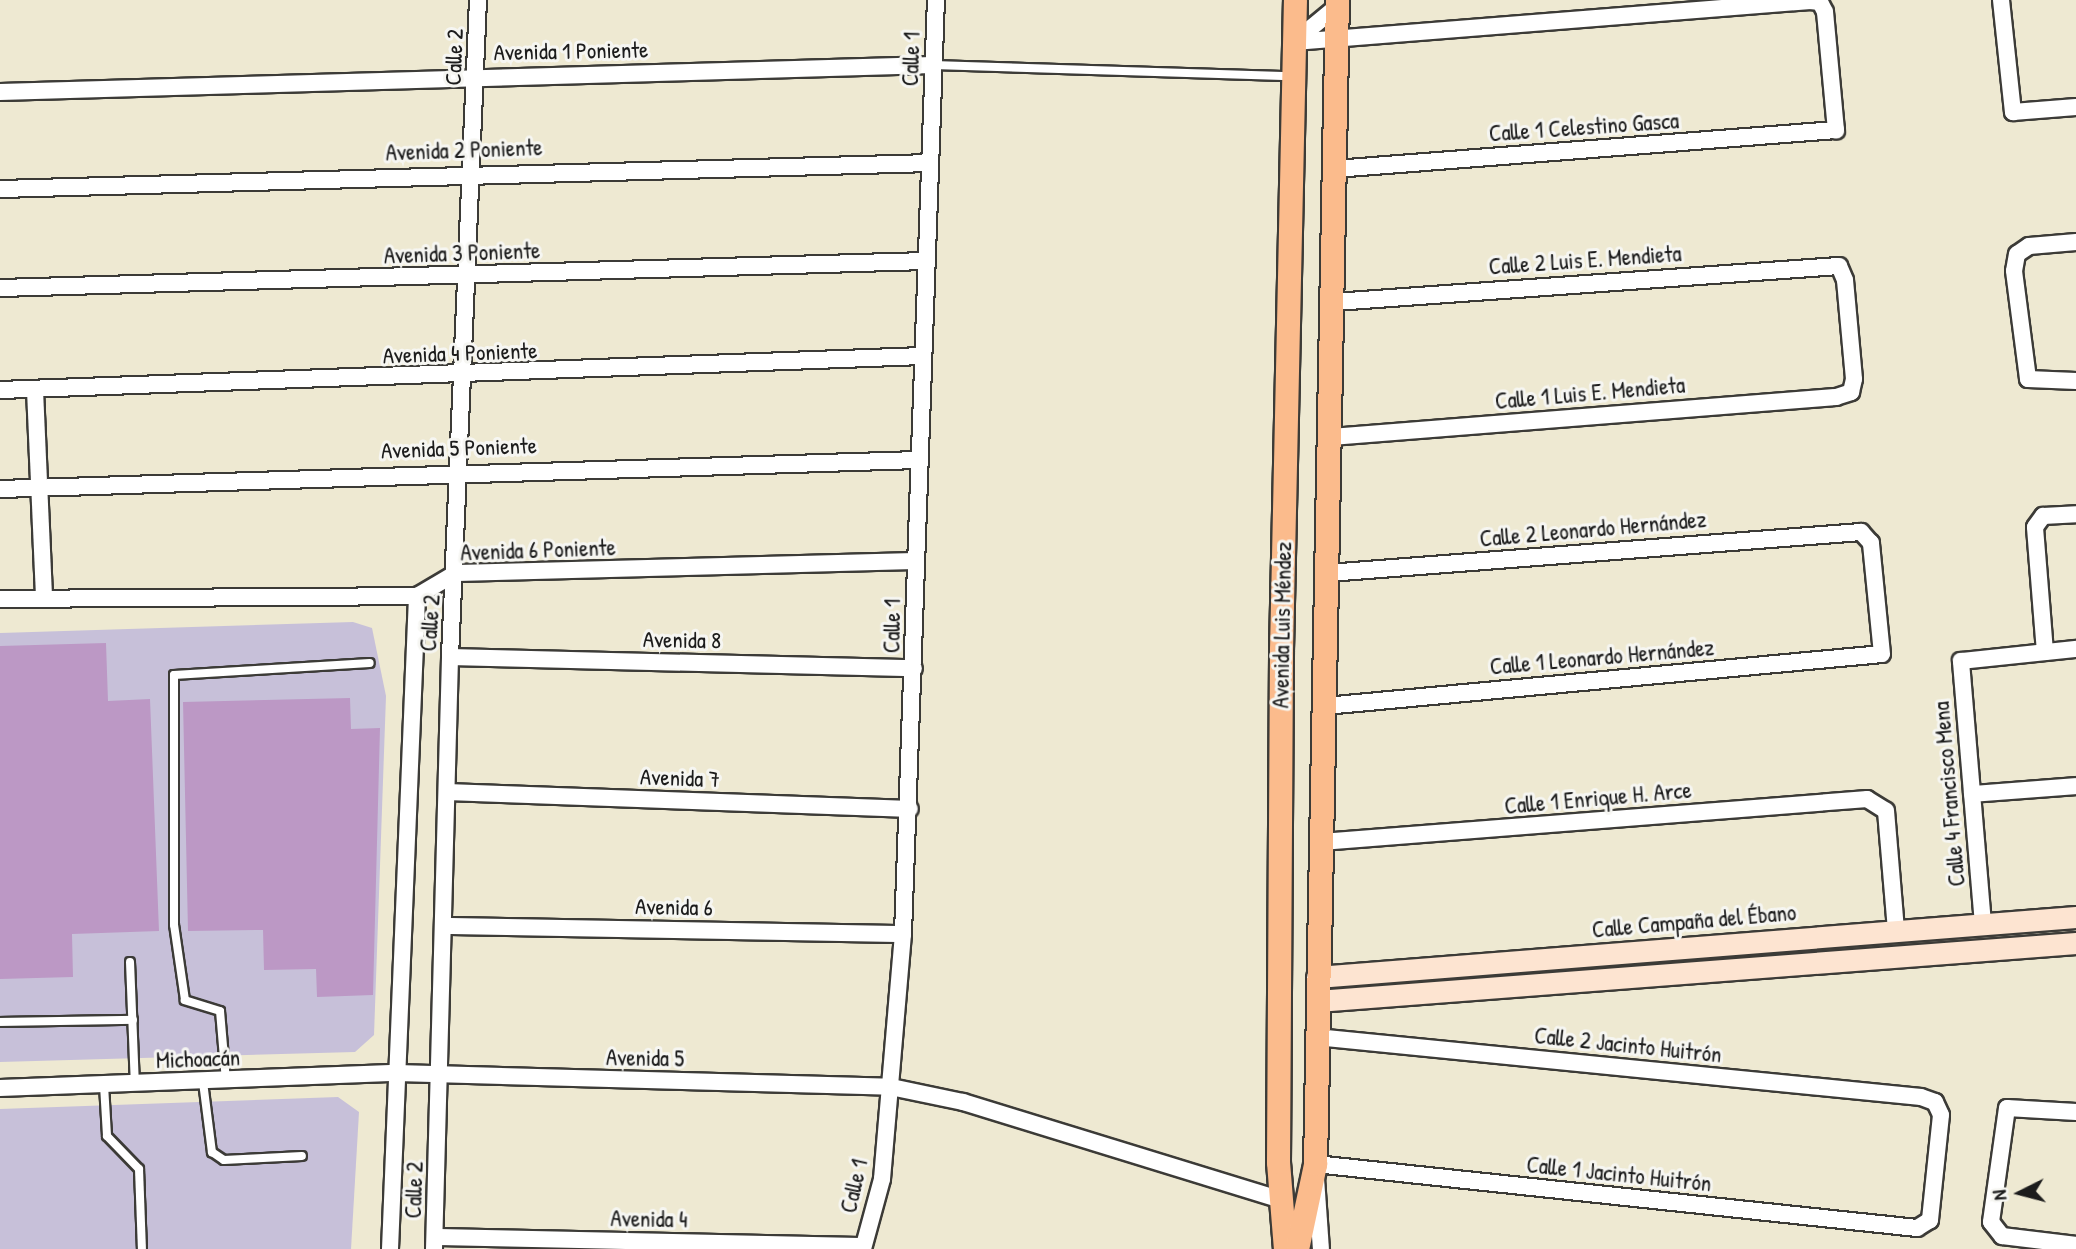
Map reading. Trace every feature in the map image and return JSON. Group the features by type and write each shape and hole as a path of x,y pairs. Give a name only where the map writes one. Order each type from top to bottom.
{"main road":[{"name":"Avenida Luis Méndez","path":"1285,1249 1281,1200 1281,650 1295,0"},
{"name":"Avenida Luis Méndez","path":"1297,1249 1315,1164 1317,977 1334,302 1336,39 1340,2"}],"street":[{"name":"Calle 2","path":"435,1243 450,657 456,573 456,470 473,172 478,0"},
{"name":"Calle 1","path":"863,1247 882,1179 903,934 910,809 922,356 936,0"},
{"path":"2001,0 2013,112 2076,107"},
{"path":"1294,42 1340,2"},
{"name":"Calle 1 Celestino Gasca","path":"1335,169 1836,130 1820,2 1336,39"},
{"path":"1294,42 1336,39"},
{"name":"Avenida 1 Poniente","path":"0,92 476,76 933,65"},
{"name":"Avenida 2 Poniente","path":"0,190 473,172 930,163"},
{"path":"2076,242 2029,246 2017,254 2022,365 2028,379 2076,382"},
{"name":"Avenida 3 Poniente","path":"0,288 926,261"},
{"name":"Calle 2 Luis E. Mendieta","path":"1334,302 1839,266 1845,279 1851,392"},
{"name":"Avenida 4 Poniente","path":"0,390 461,376 922,356"},
{"path":"35,390 44,598"},
{"name":"Calle 1 Luis E. Mendieta","path":"1331,437 1851,392"},
{"name":"Avenida 5 Poniente","path":"0,489 456,470 919,460"},
{"path":"2076,514 2043,516 2035,527 2045,652 2076,649"},
{"name":"Calle 2 Leonardo Hernández","path":"1328,573 1861,532 1871,543 1882,654"},
{"name":"Avenida 6 Poniente","path":"417,596 456,573 916,561"},
{"name":"Calle 2","path":"390,1249 417,596"},
{"path":"0,599 417,596"},
{"name":"Calle 4 Francisco Mena","path":"1983,924 1961,661 2045,652"},
{"name":"Calle 1 Leonardo Hernández","path":"1325,706 1882,654"},
{"name":"Avenida 8","path":"450,657 914,668"},
{"path":"1972,794 2076,786"},
{"name":"Avenida 7","path":"448,792 910,809"},
{"name":"Calle 1 Enrique H. Arce","path":"1321,842 1879,802 1886,811 1896,931"},
{"name":"Calle Campaña del Ébano","path":"1317,977 2076,916"},
{"name":"Avenida 6","path":"445,926 903,934"},
{"path":"1317,1001 2076,943"},
{"name":"Calle 2 Jacinto Huitrón","path":"1316,1037 1935,1102 1941,1115 1930,1220 1917,1228"},
{"name":"Avenida 5","path":"397,1073 891,1087 963,1102 1281,1200"},
{"name":"Michoacán","path":"0,1088 397,1073"},
{"path":"2076,1112 2007,1108 1995,1232 2076,1245"},
{"name":"Calle 1 Jacinto Huitrón","path":"1315,1164 1917,1228"},
{"name":"Avenida Luis Méndez","path":"1315,1164 1321,1249"},
{"name":"Avenida 4","path":"435,1243 863,1247"}],"lane":[{"path":"933,65 1294,76"},
{"path":"226,1081 220,1011 184,1000 174,925 174,675 370,663"},
{"path":"130,962 135,1084"},
{"path":"0,1022 132,1020"},
{"path":"203,1082 212,1152 224,1160 302,1156"},
{"path":"104,1085 107,1136 139,1169 142,1249"}],"shaded area":[{"path":"353,622 372,628 386,696 374,1035 355,1052 0,1062 0,633"},
{"path":"338,1097 359,1112 351,1249 0,1249 0,1109"}],"building":[{"path":"106,643 108,701 150,699 159,931 72,934 73,977 0,979 0,646"},
{"path":"350,698 351,729 380,728 373,995 317,997 316,969 264,970 263,930 188,931 183,702"}]}
